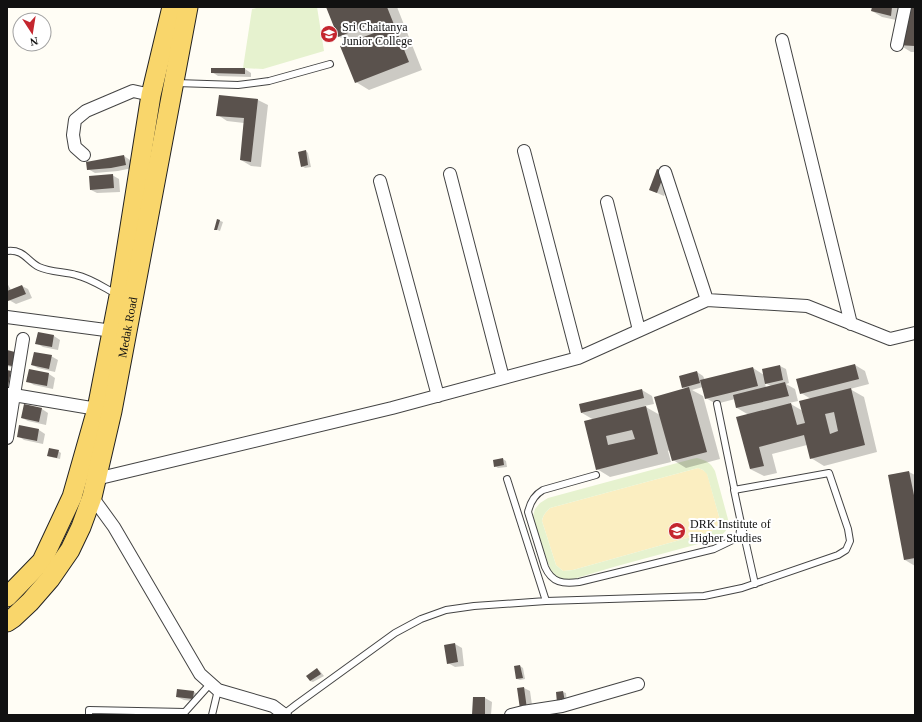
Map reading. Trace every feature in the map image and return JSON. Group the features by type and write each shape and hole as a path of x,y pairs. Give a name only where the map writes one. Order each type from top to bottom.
{"main road":[{"name":"Medak Road","path":"7,597 42,560 72,497 97,409 119,296 151,95 172,7"},
{"name":"Medak Road","path":"7,622 19,612 50,579 70,550 82,527 92,497 112,411 188,7"}],"street":[{"path":"897,45 905,7"},
{"path":"782,40 851,324"},
{"path":"84,155 75,147 73,135 74,120 86,111 133,92 151,95"},
{"path":"524,151 578,358"},
{"path":"665,172 708,300"},
{"path":"450,174 504,378"},
{"path":"380,181 438,396"},
{"path":"607,202 639,330"},
{"path":"96,479 392,408 578,358 708,300 807,306 890,339 915,333"},
{"path":"7,317 112,331"},
{"path":"7,438 11,394 23,339"},
{"path":"11,394 97,409"},
{"path":"77,480 92,497 114,527 200,674 215,686 273,706 284,715"},
{"path":"511,715 562,706 638,684"}],"lane":[{"path":"174,83 238,85 269,81 330,64"},
{"path":"7,251 18,251 40,268 77,275 89,279 119,296"},
{"path":"717,404 755,584"},
{"path":"284,715 395,633 421,619 446,610 474,606 546,601 704,596 755,584 846,550 850,541 848,529 829,473 734,490 735,492"},
{"path":"596,475 543,490 537,493 530,504 528,512 545,567 548,574 554,580 567,584 579,582 714,549 739,537 741,523"},
{"path":"507,479 546,601"},
{"path":"89,715 89,710 184,714 215,686"},
{"path":"212,715 215,686"}],"sand":[{"path":"698,468 707,473 720,520 717,527 712,531 573,570 563,571 556,565 542,521 544,515 550,508"}],"green space":[{"path":"262,7 317,7 324,51 263,69 243,68 252,9"},
{"path":"697,458 706,461 715,471 729,523 727,529 723,533 713,540 570,580 557,578 551,571 532,519 535,509 540,503 548,498","holes":["698,468 707,474 720,520 717,527 712,531 573,570 563,571 556,565 542,521 544,515 550,508"]}],"building":[{"path":"326,7 387,7 409,62 355,83 340,46 374,33 371,24 338,37"},
{"path":"872,7 892,7 891,16 871,11"},
{"path":"911,7 915,7 915,46 897,45"},
{"path":"211,68 245,68 245,74 211,73"},
{"path":"219,95 258,99 251,162 240,160 244,118 216,116"},
{"path":"306,150 308,165 301,167 298,152"},
{"path":"124,155 126,165 87,170 86,162"},
{"path":"657,169 665,172 657,193 649,190"},
{"path":"113,174 114,188 90,190 89,176"},
{"path":"217,219 220,220 217,230 214,230"},
{"path":"22,285 26,294 8,301 7,291"},
{"path":"38,332 54,335 52,347 35,344"},
{"path":"7,350 15,352 12,366 7,365"},
{"path":"34,352 52,355 49,369 31,365"},
{"path":"855,364 859,379 800,394 796,379"},
{"path":"780,365 783,380 765,384 762,369"},
{"path":"753,367 758,386 705,399 700,380"},
{"path":"29,369 49,373 47,386 26,382"},
{"path":"7,370 11,371 8,386 7,386"},
{"path":"697,371 700,383 682,388 679,376"},
{"path":"785,382 789,396 736,408 733,395"},
{"path":"689,387 707,452 672,461 654,397"},
{"path":"851,388 865,445 810,459 804,435 759,447 764,466 750,469 736,417 791,403 797,425 805,423 799,401","holes":["834,412 838,431 830,434 825,414"]},
{"path":"642,389 644,398 581,413 579,404"},
{"path":"24,404 42,408 39,422 21,418"},
{"path":"646,406 658,454 596,470 584,421","holes":["632,430 635,439 608,445 606,436"]},
{"path":"19,425 39,429 37,441 17,437"},
{"path":"49,448 59,450 57,458 47,456"},
{"path":"503,458 504,465 494,467 493,460"},
{"path":"909,471 915,500 915,558 904,560 888,475"},
{"path":"455,643 458,662 447,664 444,645"},
{"path":"520,665 523,678 516,679 514,666"},
{"path":"317,668 321,674 310,681 306,676"},
{"path":"524,687 527,709 520,709 517,688"},
{"path":"177,689 194,691 193,699 176,697"},
{"path":"563,691 565,702 557,703 556,692"},
{"path":"473,697 485,697 485,715 472,715"}],"place":[{"name":"Sri Chaitanya Junior College","path":"329,34"},
{"name":"DRK Institute of Higher Studies","path":"677,531"}]}
